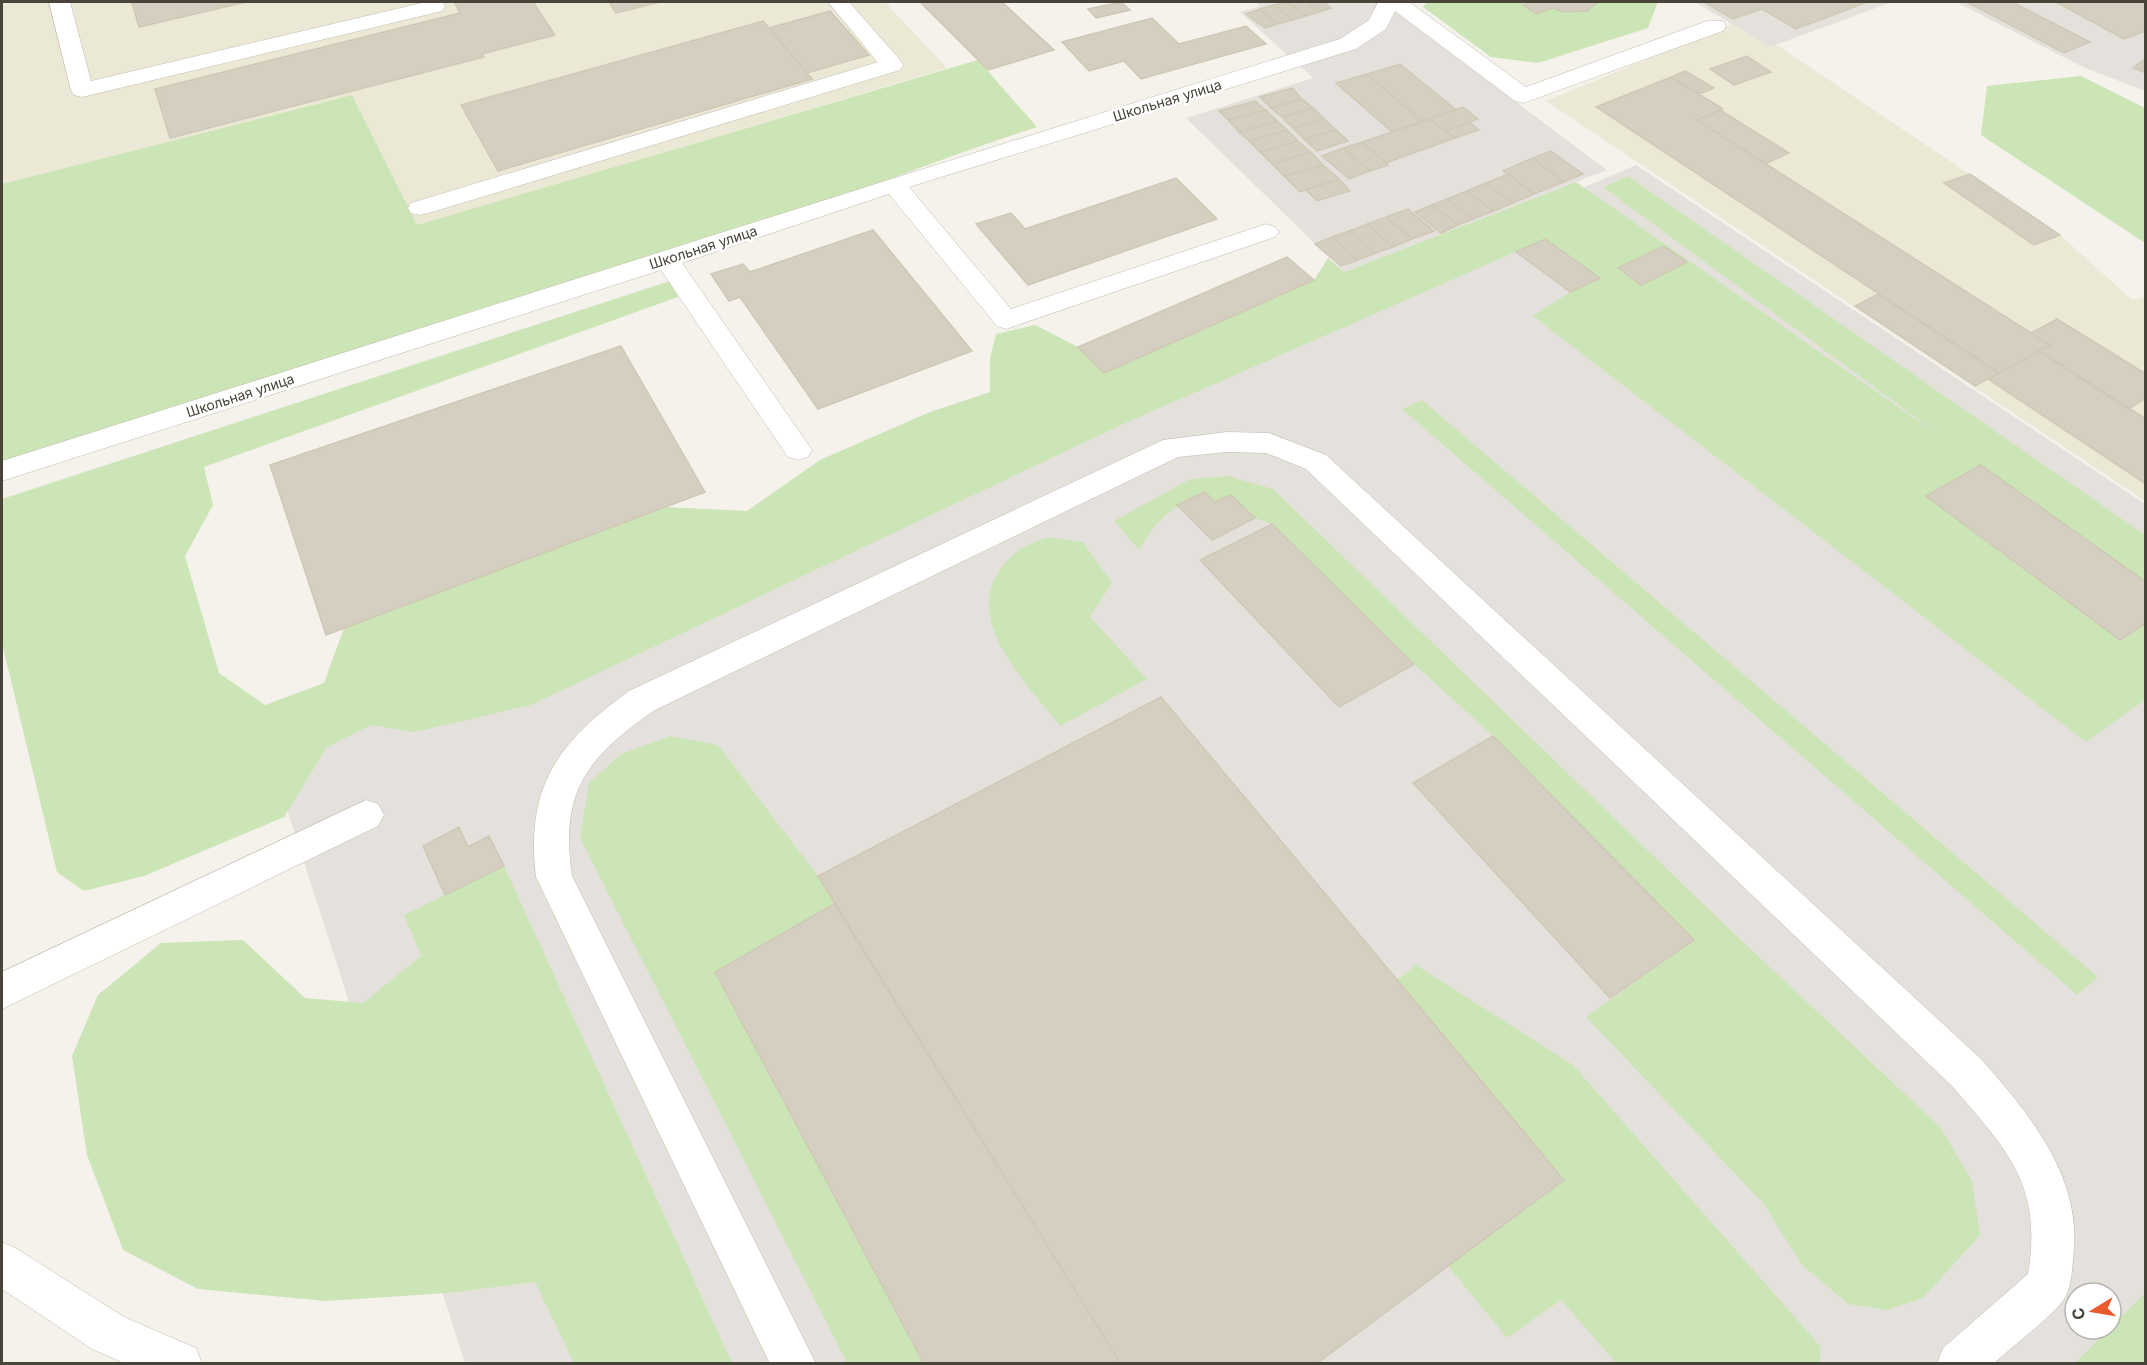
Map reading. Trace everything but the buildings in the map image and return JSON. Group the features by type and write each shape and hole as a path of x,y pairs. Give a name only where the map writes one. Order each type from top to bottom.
{"street":[{"path":"59,2 82,90 434,6"},
{"path":"420,208 892,65 838,2"},
{"name":"Школьная улица","path":"2,471 667,260 894,184 1348,44 1378,24 1388,2"},
{"path":"1396,2 1523,96 1715,26"},
{"path":"894,184 1006,320 1266,232"},
{"path":"667,260 798,450"},
{"path":"794,1364 554,877 548,850 549,821 557,792 571,765 590,741 613,719 640,701 1173,447 1227,442 1269,443 1316,462 1967,1073 2016,1131 2045,1180 2054,1234 2048,1285 1959,1364"},
{"path":"2,990 366,815"},
{"path":"2,1264 108,1333 180,1364"}],"shaded area":[{"path":"2,2 885,2 947,68 417,226 352,95 2,184"},
{"path":"1255,2 1382,2 1607,170 1344,272 1186,118 1313,78 1240,12 1260,6"},
{"path":"1695,2 1892,2 1770,47"},
{"path":"1956,2 2145,2 2145,91 2083,67"},
{"path":"1732,24 1770,47 1777,45 2060,235 2132,300 2145,297 2145,501 1546,101"},
{"path":"1636,165 2145,504 2145,1363 465,1363 269,753"}],"green space":[{"path":"1427,2 1658,2 1648,28 1538,63 1491,57 1423,7"},
{"path":"978,60 1037,127 666,261 2,471 2,184 352,95 417,225"},
{"path":"2081,76 2145,108 2145,243 1981,135 1987,86"},
{"path":"1628,176 2145,535 2145,582 1981,465 1926,496 2119,639 2145,623 2145,700 2086,742 1533,316 1570,292 1599,278 1545,239 1121,425 531,705 415,732 371,725 327,747 284,817 144,876 84,891 57,872 2,643 2,499 670,281 678,297 204,467 213,505 185,556 219,673 265,705 324,683 344,628 666,507 747,511 820,460 930,412 990,392 990,358 996,334 1035,325 1078,347 1105,373 1314,280 1328,258 1344,272 1576,182 1950,443 1603,187"},
{"path":"1422,400 2098,977 2077,995 1402,409"},
{"path":"1228,476 1273,489 1725,925 1940,1127 1972,1181 1980,1235 1923,1298 1887,1310 1848,1304 1801,1264 1763,1203 1586,1017 1694,940 1493,736 1414,664 1272,524 1255,518 1231,495 1215,502 1205,492 1183,503 1159,521 1139,550 1114,521 1190,479"},
{"path":"1048,537 1083,542 1112,583 1090,617 1147,679 1060,726 1011,663 998,640 990,617 990,594 999,572 1019,550"},
{"path":"670,736 718,745 818,876 1121,1363 847,1363 580,838 589,783 621,754"},
{"path":"504,866 732,1363 574,1363 535,1282 448,1293 326,1301 198,1289 123,1250 87,1155 72,1056 98,995 161,943 243,940 305,998 363,1003 421,956 404,915"},
{"path":"1416,965 1573,1065 1821,1347 1819,1363 1616,1363 1561,1300 1507,1338 1448,1266 1564,1180 1397,980"},
{"path":"2145,1293 2145,1363 2075,1363 2097,1341 2123,1341 2123,1315"}]}
